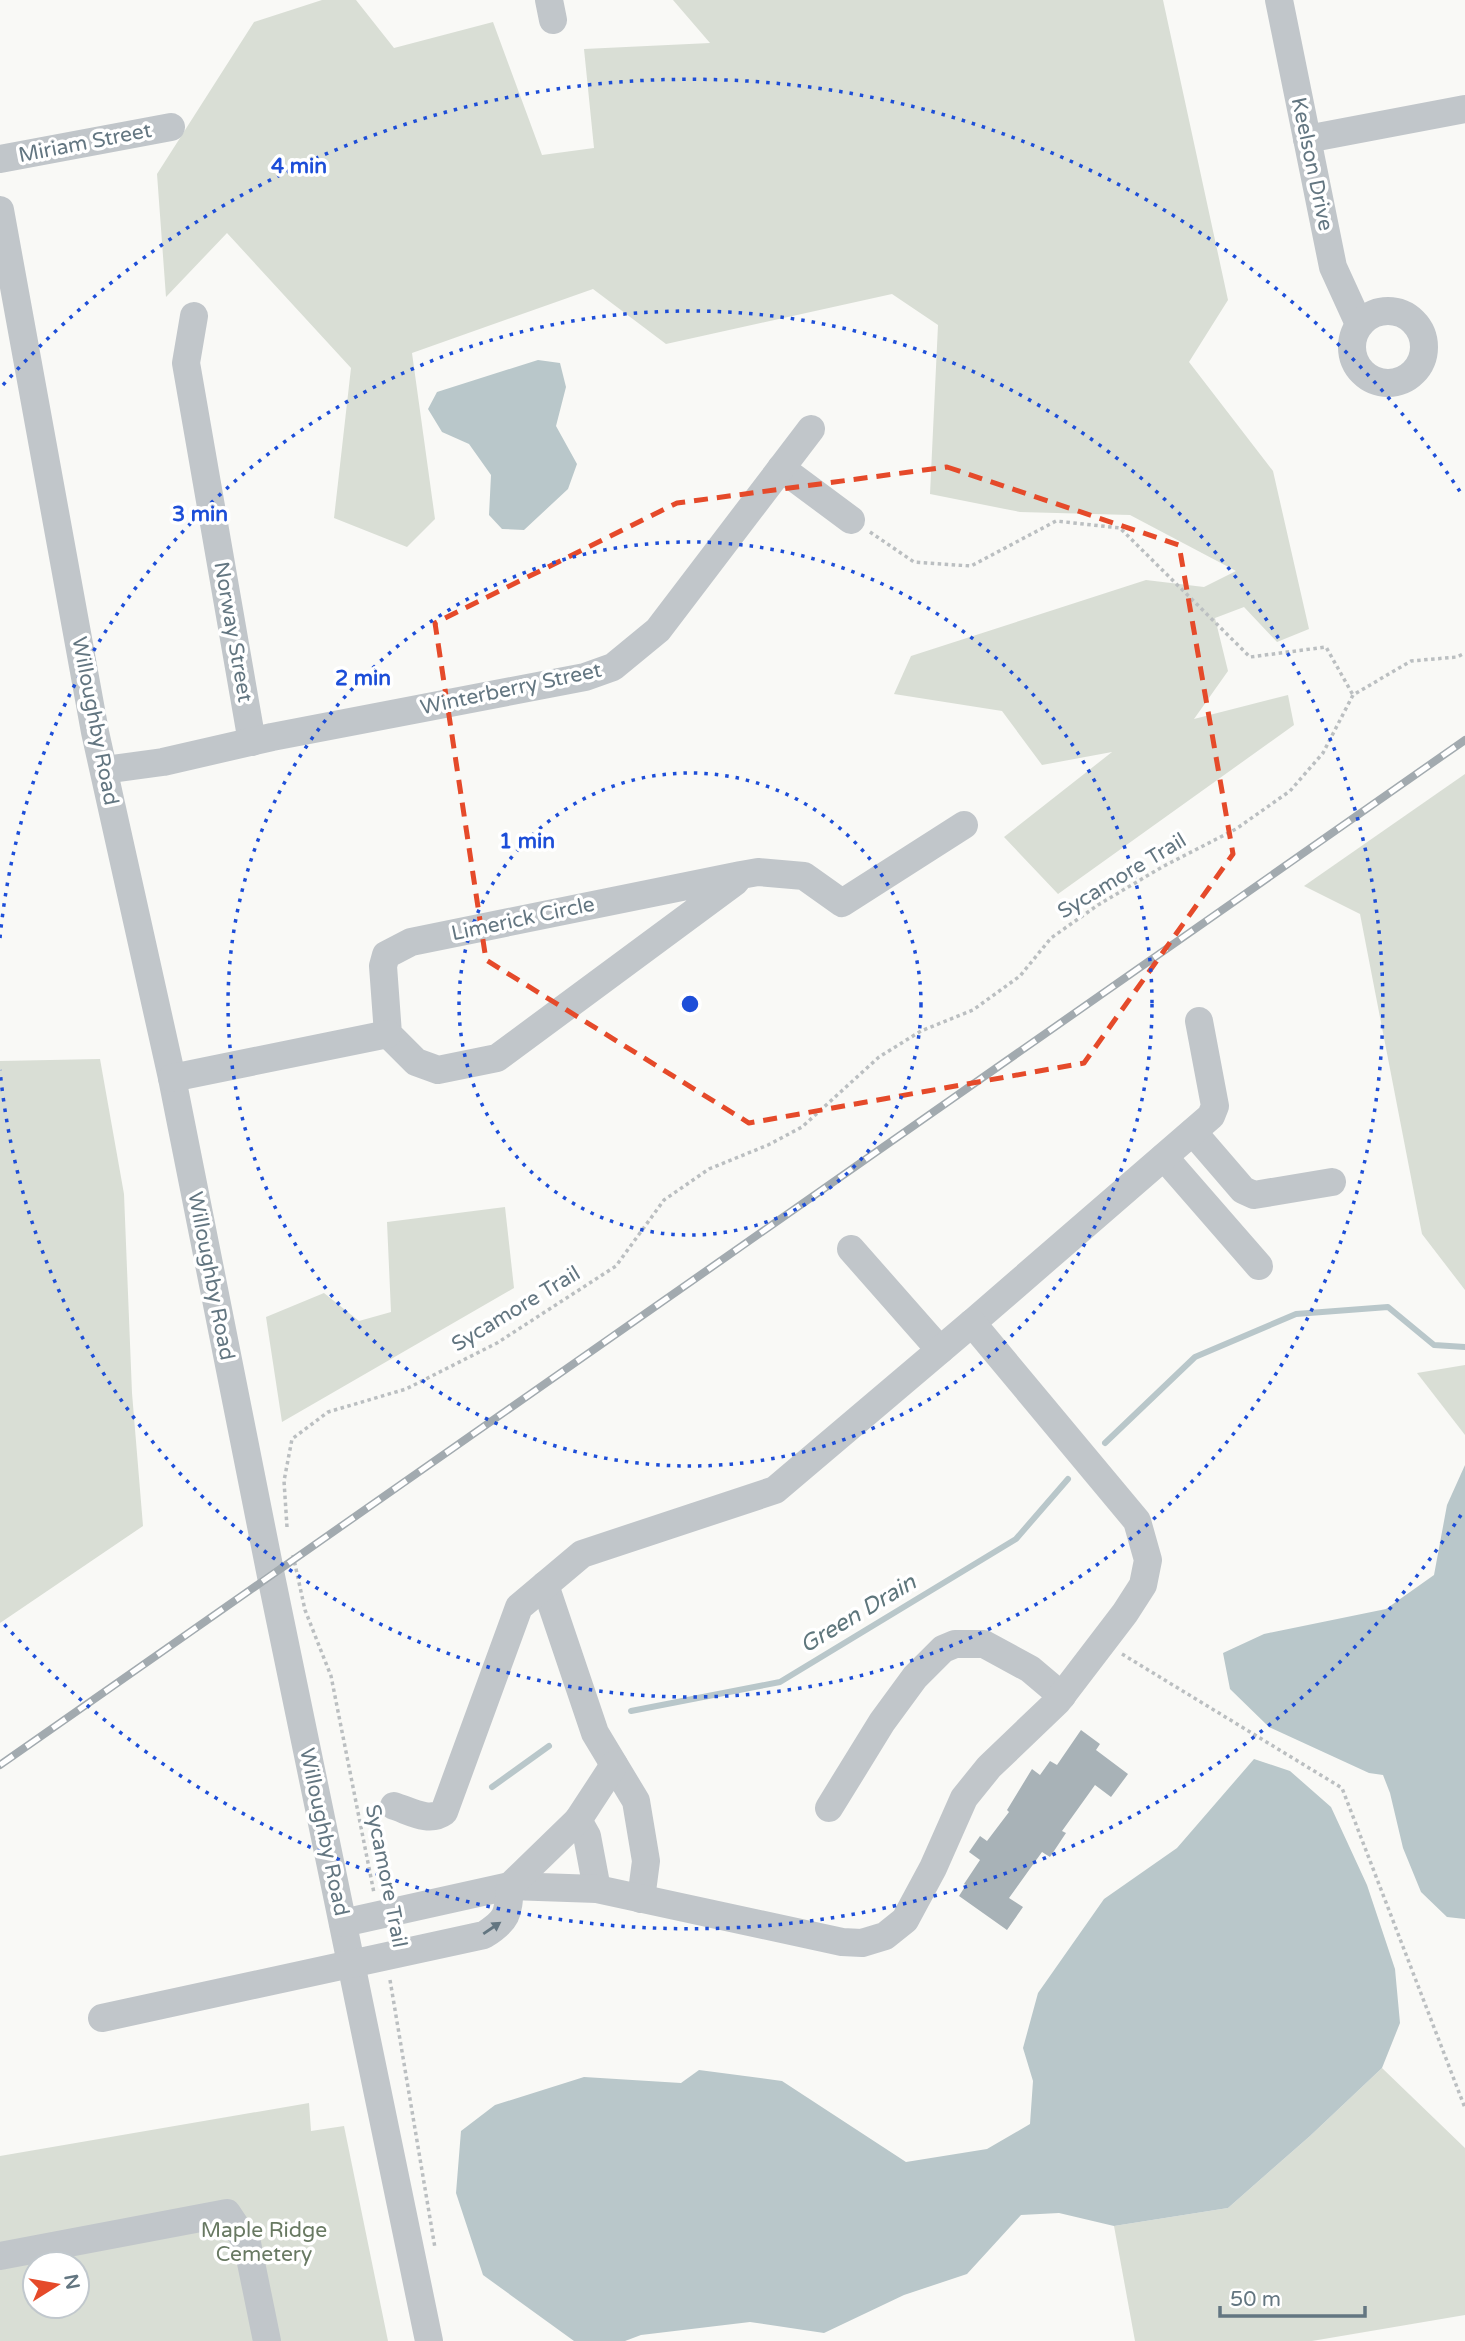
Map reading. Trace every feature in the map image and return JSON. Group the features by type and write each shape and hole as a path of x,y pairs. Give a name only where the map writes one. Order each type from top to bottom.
{"street":[{"name":"Keelson Drive","path":"1279,0 1333,267 1359,324"},
{"path":"1307,139 1465,109"},
{"name":"Miriam Street","path":"0,159 171,127"},
{"name":"Willoughby Road","path":"0,210 104,770 172,1078 271,1576 429,2341"},
{"name":"Norway Street","path":"194,316 186,363 252,741"},
{"name":"Winterberry Street","path":"104,770 163,762 252,741 585,677 613,667 658,630 811,429"},
{"path":"781,468 852,520"},
{"name":"Limerick Circle","path":"388,1034 383,966 386,955 411,942 758,872 804,876 842,903 964,825"},
{"path":"172,1078 388,1034 416,1062 438,1070 497,1058 741,875"},
{"path":"394,1806 428,1817 437,1817 444,1812 519,1606 582,1554 775,1490 1211,1116 1215,1106 1199,1021"},
{"path":"1193,1132 1243,1190 1254,1195 1332,1182"},
{"path":"1164,1157 1259,1266"},
{"path":"851,1249 940,1350"},
{"path":"343,1923 510,1886 597,1889 842,1942 862,1943 885,1936 905,1920 933,1868 964,1798 989,1767 1062,1696 1143,1585 1148,1560 1138,1521 972,1323"},
{"path":"545,1586 595,1733 636,1801 646,1861 641,1899"},
{"path":"828,1808 882,1722 915,1677 943,1649 955,1644 984,1644 1030,1669 1062,1696"},
{"path":"102,2018 484,1935 498,1926 508,1914 510,1886 578,1820 614,1765"},
{"path":"578,1820 587,1836 597,1889"},
{"path":"437,1903 445,1944"},
{"path":"0,2256 227,2213 247,2243 267,2341"}],"path":[{"path":"852,520 914,562 971,566 1056,521 1120,528 1250,657 1326,647 1353,695 1411,661 1457,657 1465,653"},
{"name":"Sycamore Trail","path":"287,1530 284,1480 292,1439 328,1412 406,1389 497,1343 616,1266 664,1200 709,1169 768,1146 802,1126 879,1057 921,1031 973,1010 1020,976 1051,938 1162,867 1236,829 1290,791 1323,754 1353,695"},
{"name":"Sycamore Trail","path":"291,1551 305,1610 331,1675 378,1916"},
{"path":"1103,1642 1342,1788 1465,2108"},
{"name":"Sycamore Trail","path":"386,1957 406,2062 435,2253"}],"highlighted area":[{"path":"947,467 1179,545 1233,854 1084,1063 749,1123 486,960 435,623 677,503"}],"green space":[{"path":"322,0 356,0 394,48 493,22 542,155 594,148 584,49 710,43 673,0 1163,0 1228,300 1189,362 1273,471 1309,629 1277,642 1244,607 1215,618 1228,671 1194,719 1288,695 1294,725 1058,894 1004,837 1112,752 1042,765 1002,711 894,694 911,656 1146,580 1204,587 1236,571 1130,515 1020,512 930,494 938,325 892,294 666,344 593,289 412,353 435,519 407,547 334,518 351,368 227,233 166,297 157,174 254,22"},
{"path":"1465,774 1465,1290 1422,1234 1360,914 1304,886"},
{"path":"100,1059 124,1194 132,1393 143,1526 0,1623 0,1061"},
{"path":"505,1207 514,1288 282,1422 266,1317 324,1293 359,1321 391,1312 387,1222"},
{"path":"1465,1365 1465,1435 1417,1373"},
{"path":"1382,2068 1465,2148 1465,2315 1312,2341 1135,2341 1114,2226 1228,2208"},
{"name":"Maple Ridge Cemetery","path":"309,2103 311,2131 344,2126 388,2341 0,2341 0,2156"}],"shaded area":[{"path":"538,360 560,363 566,387 556,426 577,464 568,489 524,530 502,529 489,515 491,475 469,444 442,432 428,409 437,392"},
{"path":"1465,1465 1465,1919 1447,1917 1421,1892 1403,1848 1383,1775 1369,1773 1269,1727 1230,1689 1223,1653 1264,1634 1386,1609 1434,1575 1447,1505"},
{"path":"1254,1759 1290,1771 1331,1807 1367,1885 1395,1969 1400,2023 1382,2068 1228,2208 1114,2226 1059,2213 1021,2215 967,2274 904,2295 824,2333 750,2322 641,2335 625,2341 574,2341 483,2275 456,2193 461,2131 495,2105 584,2077 681,2083 699,2070 782,2081 906,2162 987,2149 1030,2124 1033,2081 1023,2048 1038,1993 1104,1899 1177,1848"}],"building":[{"path":"1081,1730 1100,1744 1096,1750 1128,1774 1111,1797 1095,1785 1062,1831 1066,1833 1050,1857 1042,1852 1009,1898 1023,1907 1007,1930 959,1896 980,1860 969,1852 980,1836 987,1841 1009,1812 1007,1810 1032,1769 1040,1775 1050,1761 1057,1765"}],"waterway":[{"name":"Green Drain","path":"1105,1443 1195,1357 1296,1314 1388,1307 1434,1345 1465,1347"},
{"name":"Green Drain","path":"631,1711 780,1682 1016,1539 1068,1479"},
{"name":"Green Drain","path":"492,1787 549,1746"}],"railway":[{"path":"0,1765 1465,740"}]}
